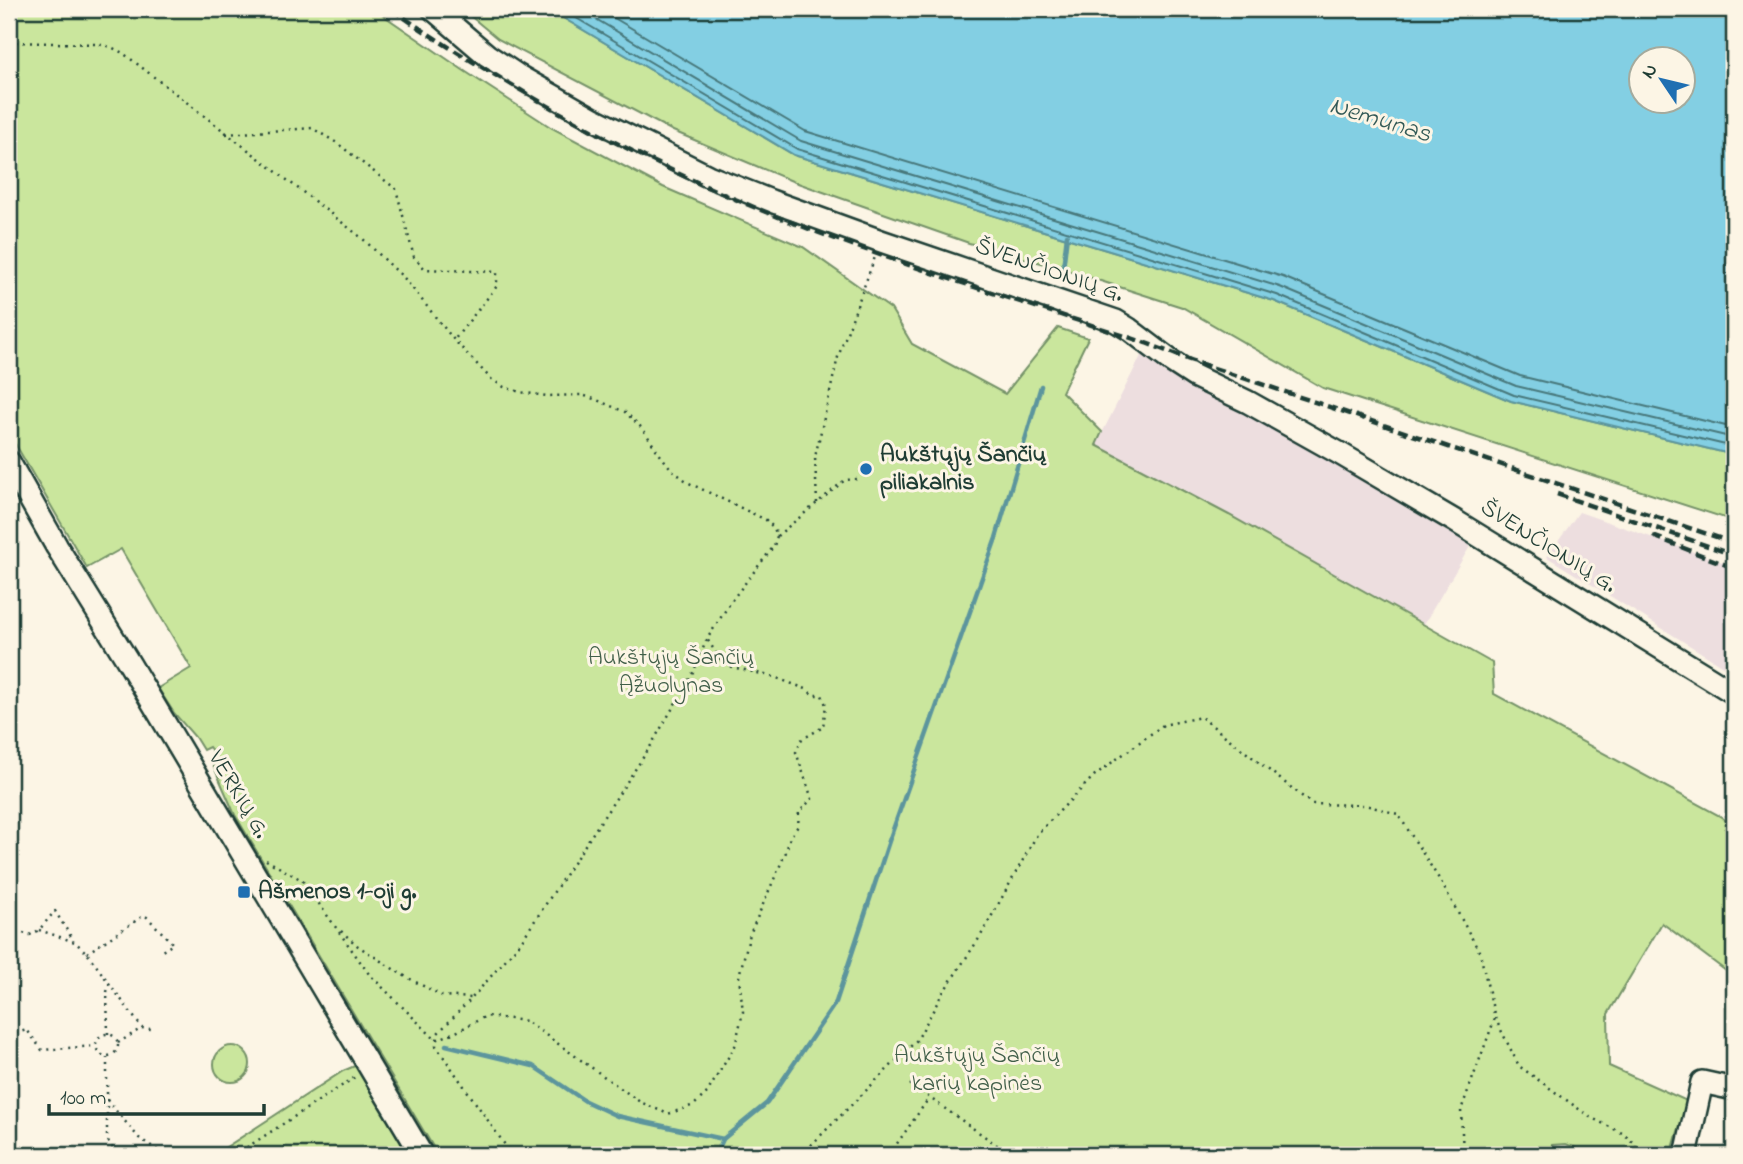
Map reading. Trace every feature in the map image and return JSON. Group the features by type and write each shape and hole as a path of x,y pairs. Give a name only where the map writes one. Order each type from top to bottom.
{"street":[{"name":"ŠVENČIONIŲ G.","path":"433,9 488,55 517,75 594,119 708,176 881,241 1116,321 1194,376 1248,402 1444,514 1734,693"},
{"name":"VERKIŲ G.","path":"9,462 57,547 422,1155"},
{"path":"1686,1155 1702,1082 1734,1088"}],"path":[{"path":"9,42 97,44 123,53 362,238 405,278 454,340 491,379 520,392 547,396 582,395 625,412 643,429 672,470 689,483 766,520 777,536"},
{"path":"226,134 312,128 337,143 396,189 414,257 425,269 497,272 497,286 454,340"},
{"path":"817,503 815,457 838,357 881,241"},
{"path":"512,1155 436,1045 438,1033 520,943 650,747 692,675 707,639 732,600 774,547 777,536 845,480 858,479"},
{"path":"436,1040 485,1016 526,1021 640,1102 668,1114 694,1105 707,1093 735,1046 743,1012 740,976 750,934 790,837 798,826 799,812 812,799 796,752 801,740 823,727 826,705 822,695 813,695 806,689 774,677 722,662 707,639"},
{"path":"801,1155 916,1040 1038,834 1095,775 1163,724 1201,717 1312,804 1365,805 1398,814 1441,882 1480,953 1495,1018 1519,1066 1590,1116 1624,1134 1646,1155"},
{"path":"262,858 302,880 369,974 436,1040"},
{"path":"23,933 30,935 39,930 55,911 75,942 110,982 142,1028"},
{"path":"87,953 143,916 173,944 159,953"},
{"path":"336,928 401,974 442,996 472,998"},
{"path":"39,930 75,942"},
{"path":"108,1034 107,992 110,982"},
{"path":"1463,1155 1461,1110 1495,1018"},
{"path":"107,1057 115,1052 118,1043 142,1028 151,1029"},
{"path":"9,1035 27,1030 42,1050 95,1046"},
{"path":"107,1057 99,1053 95,1046 97,1039 108,1034 116,1038 118,1043"},
{"path":"107,1057 107,1139 113,1149 111,1155"},
{"path":"235,1155 360,1074"},
{"path":"909,1084 1011,1155"},
{"path":"889,1155 929,1098"},
{"path":"107,1100 139,1138 165,1155"}],"shaded area":[{"path":"1144,350 1475,538 1424,624 1229,515 1096,445"},
{"path":"1579,512 1734,566 1734,673 1547,557"}],"green space":[{"name":"Aukštųjų Šančių Ąžuolynas","path":"9,9 374,9 552,128 663,187 803,247 891,309 912,344 1005,394 1058,328 1088,338 1062,392 1102,432 1096,445 1229,515 1492,663 1494,694 1720,816 1734,827 1734,977 1662,923 1608,1014 1609,1066 1687,1101 1671,1155 1593,1155 1566,1144 1552,1145 1549,1155 438,1155 235,815 211,760 216,756 209,747 203,750 158,688 191,668 121,549 87,568 9,433"},
{"path":"462,9 548,9 794,155 1274,301 1511,401 1734,455 1734,521 1323,388 1182,307 1063,269 969,243 792,181 673,131 498,39"},
{"path":"232,1046 245,1051 250,1064 245,1077 232,1082 219,1077 214,1064 219,1051"},
{"path":"357,1065 411,1155 214,1155 343,1071"}],"water":[{"name":"Nemunas","path":"548,9 1734,9 1734,455 1511,401 1274,301 794,155"}],"waterway":[{"path":"1063,269 1067,235"},
{"path":"716,1155 723,1139 767,1103 836,1002 889,841 996,538 1041,386"},
{"path":"446,1045 533,1066 585,1101 617,1116 723,1139"}],"railway":[{"path":"392,9 470,60 587,127 658,164 767,212 931,273 1146,343 1734,543"},
{"path":"1557,494 1734,555"},
{"path":"1653,536 1734,568"}],"place":[{"name":"Aukštųjų Šančių piliakalnis","path":"866,469"},
{"name":"Ašmenos 1-oji g.","path":"244,892"}],"park label":[{"name":"Aukštųjų Šančių karių kapinės","path":"977,1070"}]}
